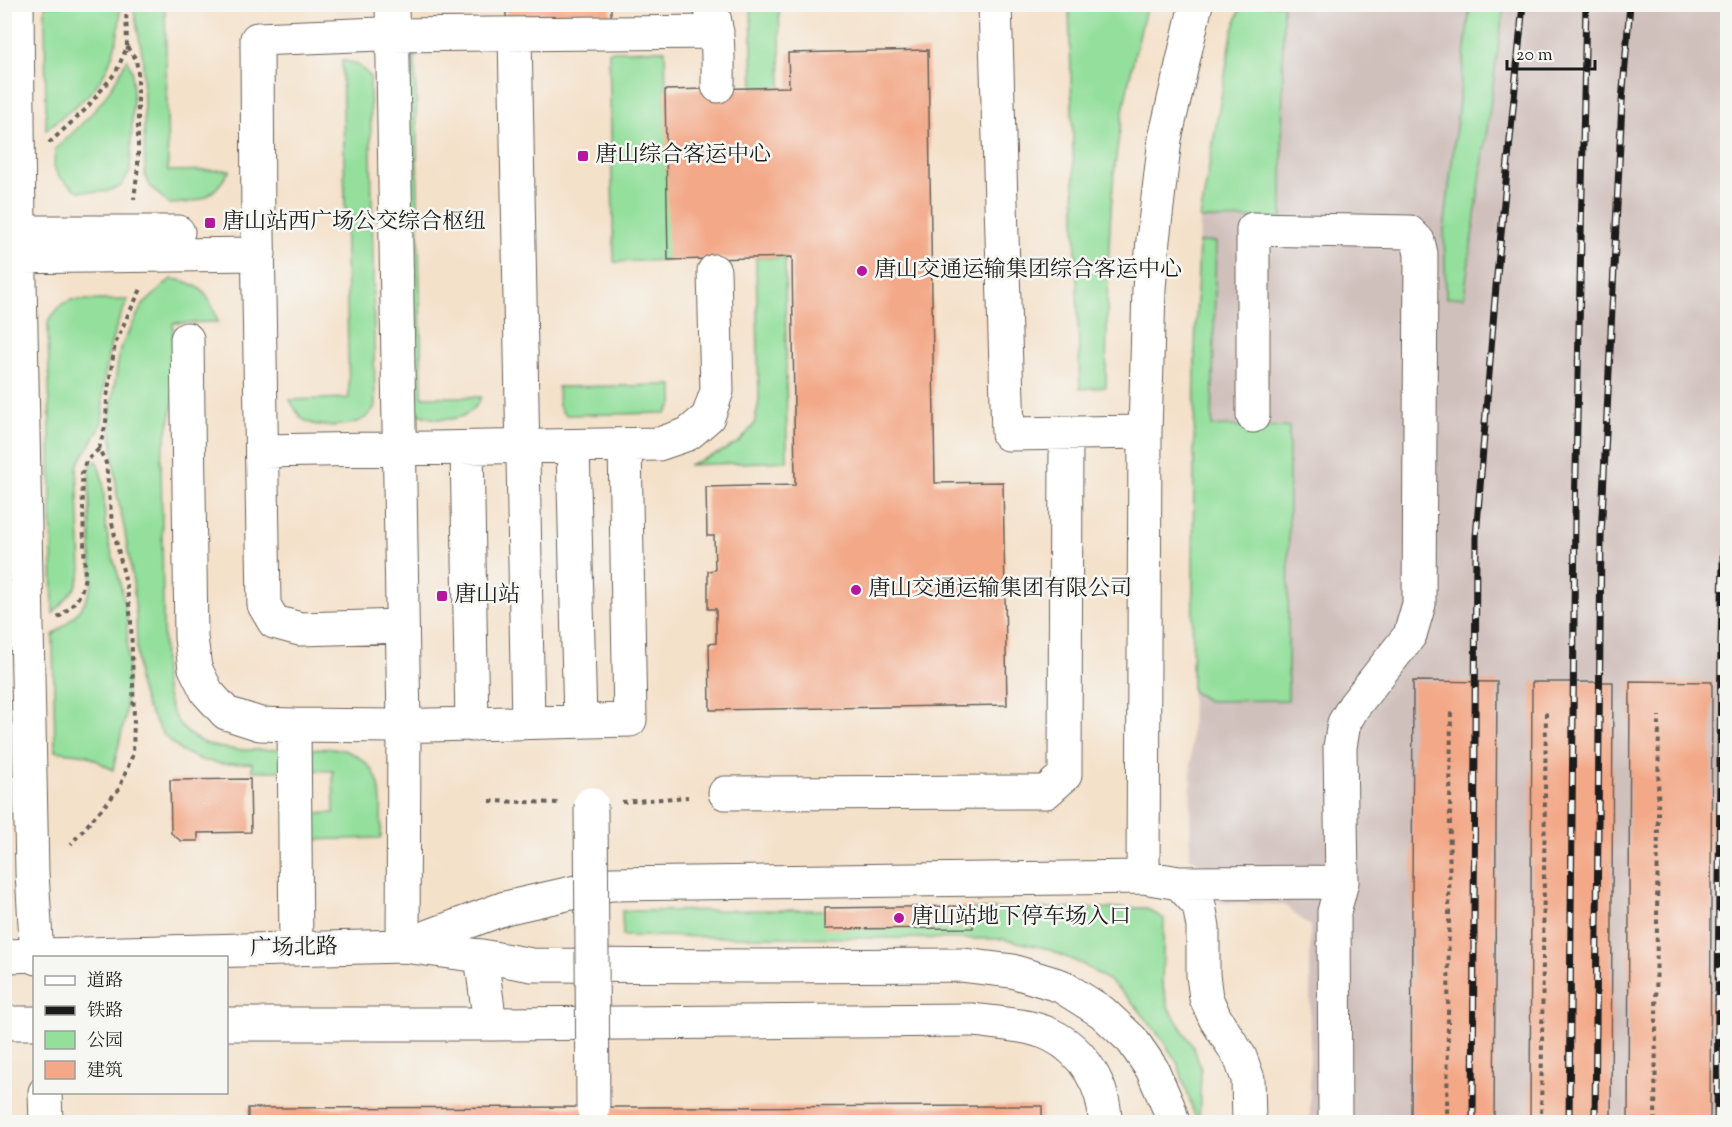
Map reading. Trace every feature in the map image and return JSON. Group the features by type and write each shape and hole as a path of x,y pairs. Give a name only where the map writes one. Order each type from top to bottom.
{"street":[{"path":"17,4 12,244 37,956"},
{"path":"995,4 1008,434 1145,432"},
{"path":"1143,877 1145,432 1149,289 1165,139 1196,4"},
{"path":"396,626 300,629 274,622 264,605 257,39 386,19 515,34 712,18 718,86"},
{"path":"386,19 403,946"},
{"path":"515,34 528,722"},
{"path":"1253,416 1253,229 1409,232 1418,241 1421,254 1419,604 1410,635 1354,706 1344,723 1340,747 1342,882 1334,912 1335,1122"},
{"path":"12,244 258,243"},
{"path":"262,451 625,446 659,444 688,434 708,417 717,391 714,270"},
{"path":"187,339 191,638 195,668 207,693 226,713 260,724 398,726 630,720 625,446"},
{"path":"725,793 1046,792 1065,775 1066,433"},
{"path":"573,446 580,721"},
{"path":"467,448 472,725"},
{"path":"294,725 297,949"},
{"path":"591,804 593,1107"},
{"path":"403,946 505,908 611,884 1143,877 1179,883 1342,882"},
{"path":"1179,883 1199,905 1203,927 1203,975 1206,999 1215,1018 1240,1057 1248,1079 1249,1122"},
{"path":"403,946 532,965 962,964 1012,970 1061,986 1102,1012 1132,1040 1152,1069 1173,1122"},
{"name":"广场北路","path":"4,956 403,946"},
{"path":"481,956 490,1024"},
{"path":"228,1024 974,1020 1016,1025 1051,1035 1075,1051 1089,1070 1101,1093 1105,1122"},
{"path":"4,1023 33,1023"},
{"path":"45,1094 46,1122"}],"path":[{"path":"48,144 86,109 116,72 127,46 126,4"},
{"path":"127,46 136,59 138,73 138,166 134,199"},
{"path":"52,624 76,602 83,591 85,576 82,473 86,461 99,449 106,423 108,387 115,344 143,286"},
{"path":"71,844 119,789 133,754 131,621 127,588 112,523 106,463 99,449"},
{"path":"1447,1122 1451,708"},
{"path":"1541,1122 1546,711"},
{"path":"1655,1122 1659,716"}],"shaded area":[{"path":"1241,5 1470,5 1444,231 1464,297 1504,5 1727,5 1727,1122 1310,1122 1310,926 1283,904 1218,903 1219,883 1214,870 1190,858 1195,350 1200,219 1232,34"}],"green space":[{"path":"45,5 120,5 119,29 113,53 103,75 89,94 46,130"},
{"path":"133,5 165,5 168,171 230,170 212,193 198,200 169,204 151,187 145,176 143,58"},
{"path":"751,5 779,5 781,88 753,88"},
{"path":"1069,5 1147,5 1126,94 1115,163 1108,260 1106,387 1080,389"},
{"path":"1241,5 1283,5 1282,218 1200,219 1232,34"},
{"path":"1470,5 1504,5 1464,297 1446,298 1444,231"},
{"path":"665,50 670,260 614,262 609,51"},
{"path":"415,55 422,397 481,397 469,412 452,419 433,418 414,412 408,58"},
{"path":"127,59 132,71 133,98 130,172 120,187 104,192 78,191 59,177 54,167 55,149 77,129 105,97"},
{"path":"342,60 357,64 370,76 375,407 359,421 326,426 304,420 290,400 349,398"},
{"path":"1199,242 1216,242 1212,426 1289,427 1288,700 1208,701 1192,691 1195,350"},
{"path":"756,258 785,258 787,461 688,465 719,453 739,442 754,425 759,401"},
{"path":"171,279 190,283 203,291 218,322 173,323 174,400 161,458 166,693 176,719 185,731 197,739 210,745 239,750 283,749 283,771 252,771 252,763 222,764 201,760 181,751 163,734 146,706 138,680 133,582 117,494 110,415 120,349 142,306"},
{"path":"71,300 128,300 108,354 103,390 102,422 77,467 81,573 76,587 53,614 48,321 62,304"},
{"path":"673,385 673,404 666,413 566,415 559,403 558,387"},
{"path":"97,461 103,481 105,523 109,544 127,617 128,670 125,718 113,770 87,755 55,751 53,635 82,607 92,584 89,473 91,465"},
{"path":"306,749 344,750 357,756 368,765 379,784 381,838 308,840 308,814 334,813 333,771 306,770"},
{"path":"1146,908 1164,919 1162,983 1168,1007 1194,1048 1201,1070 1199,1122 1197,1122 1177,1062 1135,1005 1111,982 1082,964 1045,948 1002,939 623,936 622,911"}],"building":[{"path":"506,4 611,4 611,18 506,19"},
{"path":"928,50 935,483 1003,482 1007,705 710,710 709,644 716,643 716,609 708,609 708,571 715,570 714,536 707,536 706,487 795,485 792,257 668,260 665,90 789,87 788,53"},
{"path":"1413,681 1497,682 1494,1122 1411,1122"},
{"path":"1630,681 1712,682 1710,1122 1628,1122"},
{"path":"1532,682 1613,682 1611,1122 1530,1122"},
{"path":"250,779 251,832 198,833 198,841 181,841 171,833 170,780"},
{"name":"唐山站地下停车场入口","path":"973,906 973,928 824,929 824,908"},
{"path":"1042,1106 1042,1122 248,1122 248,1108"}],"railway":[{"path":"1473,1122 1476,537 1496,286 1523,4"},
{"path":"1569,1122 1575,516 1586,4"},
{"path":"1595,1122 1601,537 1622,102 1630,4"},
{"path":"1717,1122 1721,641 1728,369"}],"place":[{"name":"唐山综合客运中心","path":"583,156"},
{"name":"唐山站西广场公交综合枢纽","path":"210,223"},
{"name":"唐山交通运输集团综合客运中心","path":"862,271"},
{"name":"唐山交通运输集团有限公司","path":"856,590"},
{"name":"唐山站","path":"442,596"},
{"name":"唐山站地下停车场入口","path":"899,918"}]}
